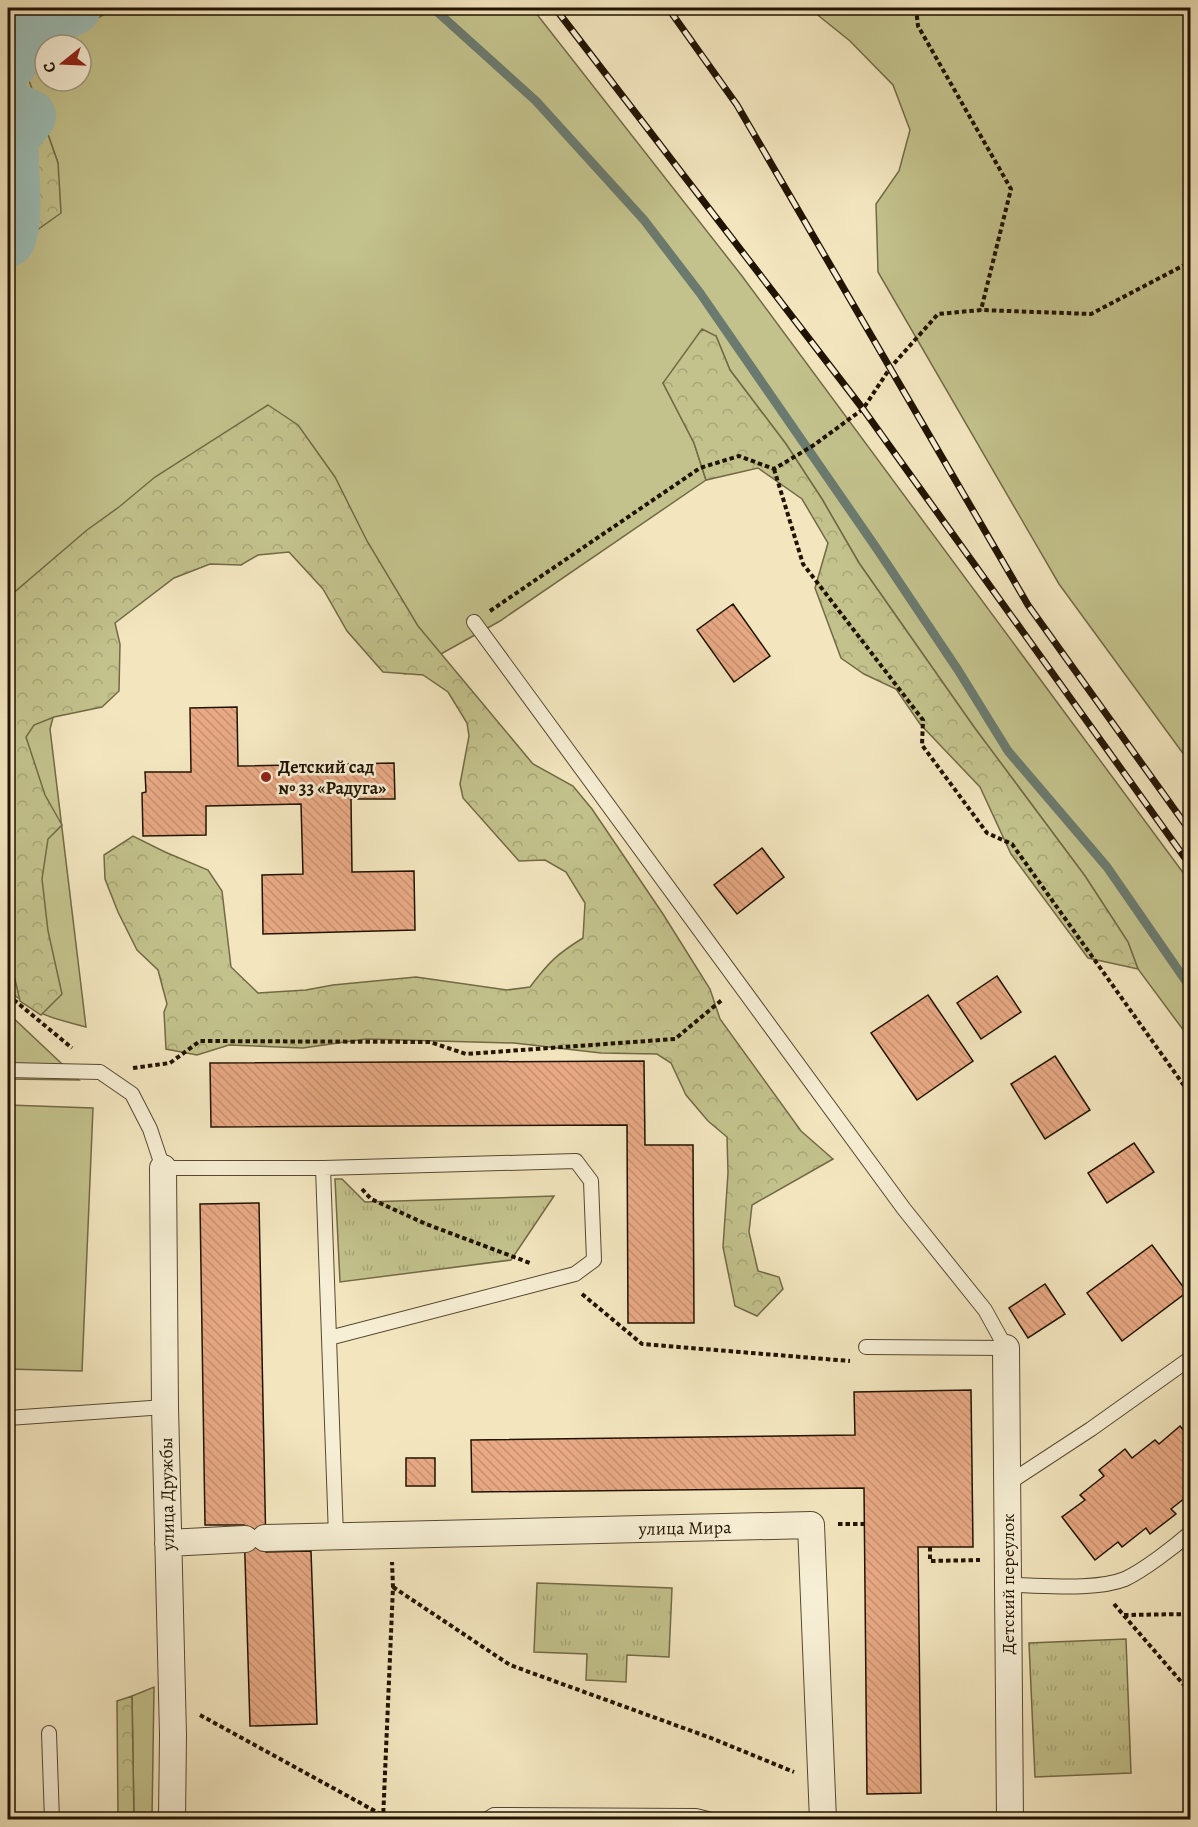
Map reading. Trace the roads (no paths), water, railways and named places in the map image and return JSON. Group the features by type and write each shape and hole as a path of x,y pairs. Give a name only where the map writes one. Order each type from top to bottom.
{"street":[{"name":"улица Дружбы","path":"163,1168 165,1407 173,1735 172,1820"},
{"name":"Детский переулок","path":"1006,1348 1010,1820"},
{"name":"улица Мира","path":"168,1543 255,1538 811,1525 823,1820"}],"lane":[{"path":"474,622 904,1209 985,1310 1006,1348 866,1347"},
{"path":"8,1070 100,1072 132,1094 150,1129 163,1168 322,1168 576,1161 591,1181 594,1260 575,1274 329,1338"},
{"path":"322,1168 336,1536"},
{"path":"1007,1484 1191,1360"},
{"path":"8,1418 165,1407"},
{"path":"1008,1572 1098,1586 1125,1579 1191,1533"},
{"path":"49,1733 52,1820"},
{"path":"486,1820 494,1815 696,1816 712,1820"}],"waterway":[{"path":"8,65 41,23 74,8"},
{"path":"433,8 536,101 644,220 700,293 875,546 958,670 1008,751 1107,867 1190,987"},
{"path":"8,107 29,116 11,139 13,220 8,240"}],"railway":[{"path":"555,8 863,409 1190,865"},
{"path":"668,8 737,105 1028,605 1190,831"}],"place":[{"name":"Детский сад № 33 «Радуга»","path":"266,777"}]}
